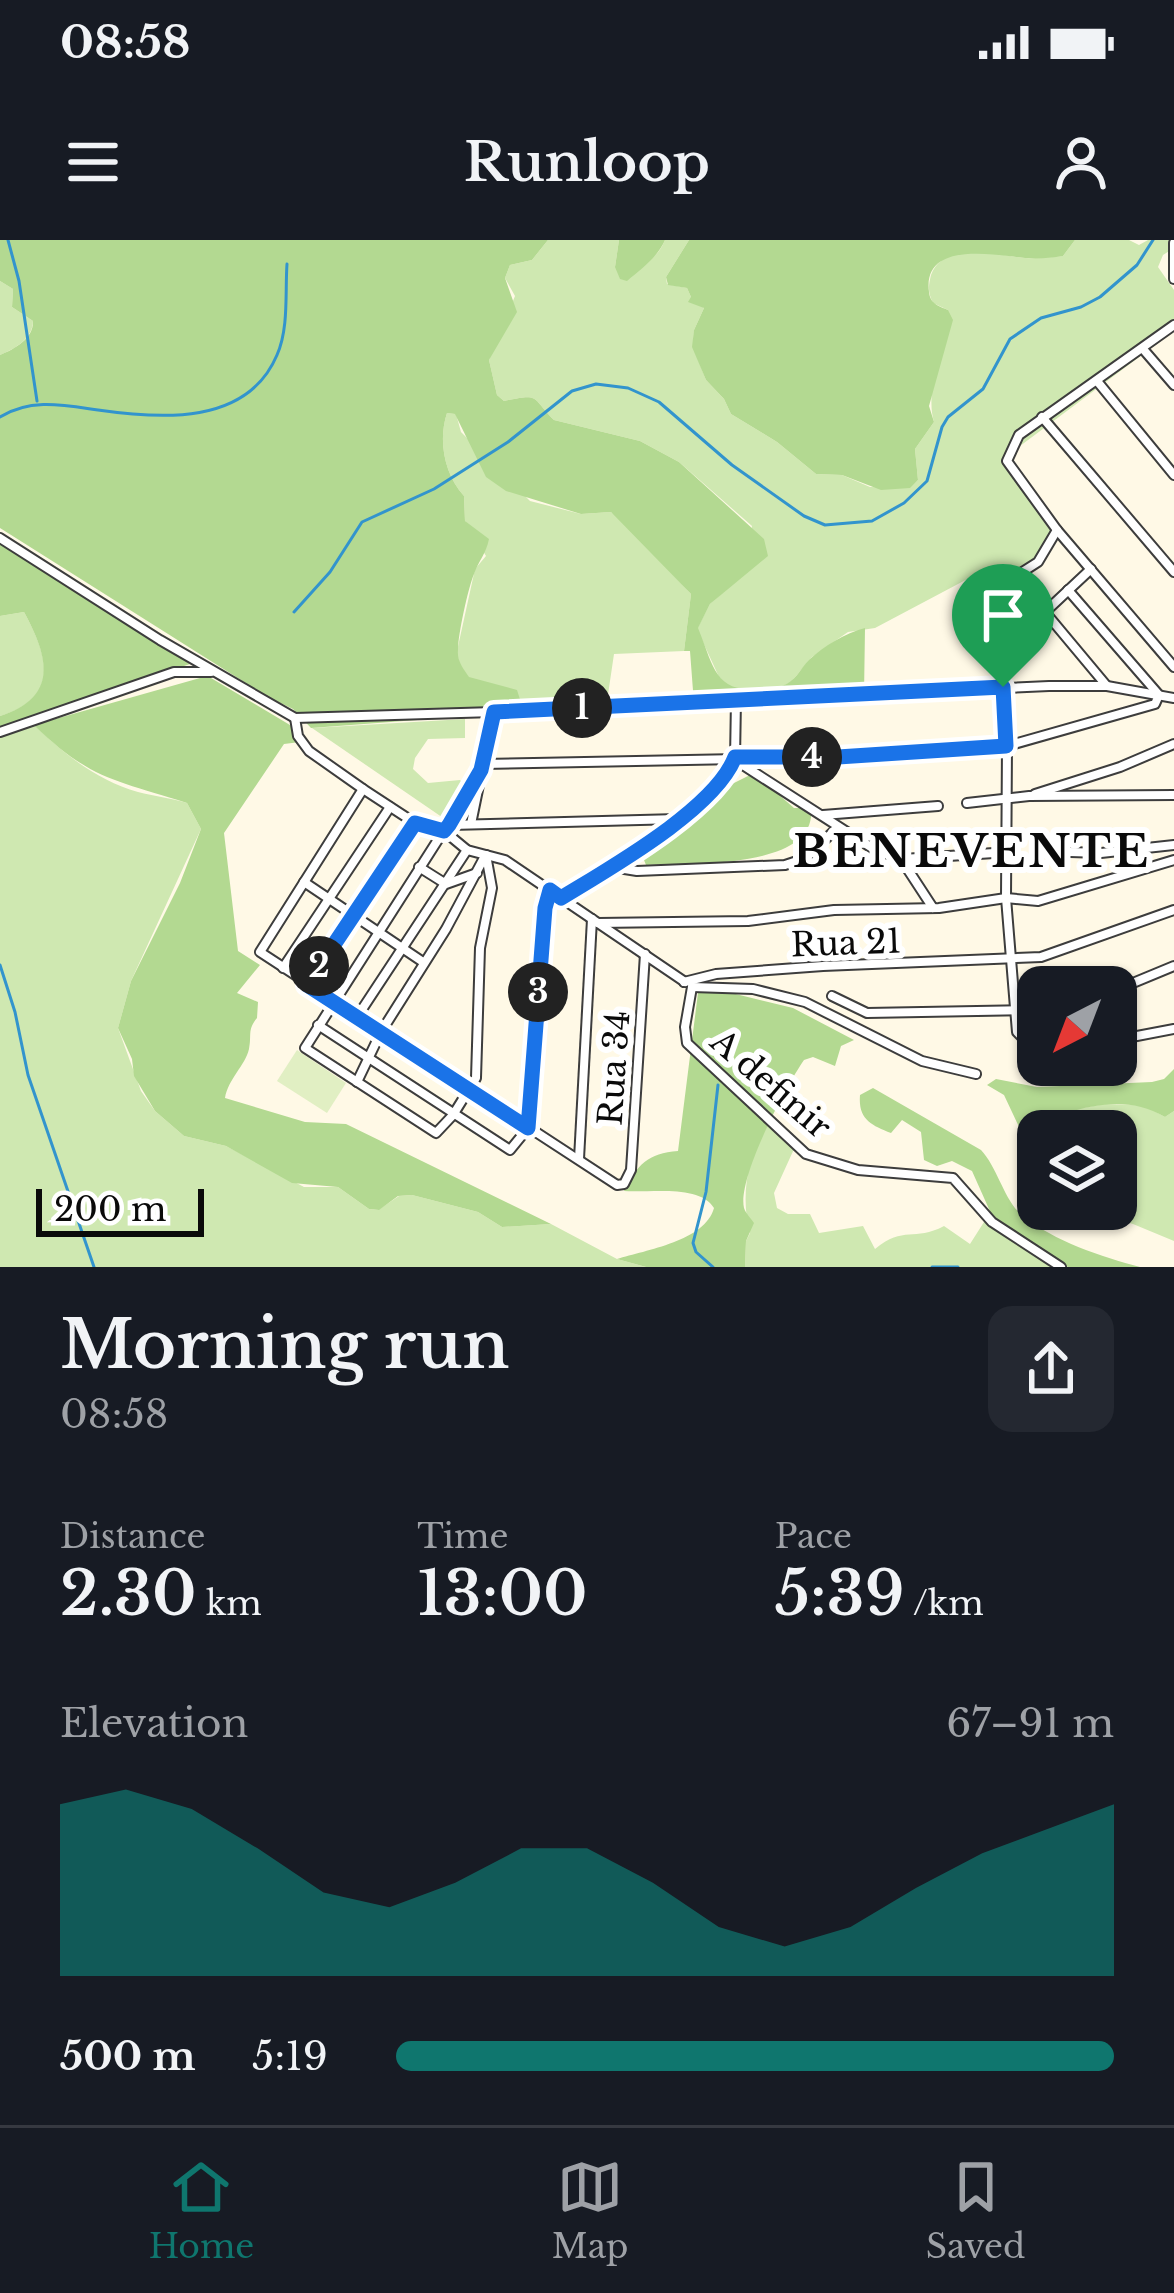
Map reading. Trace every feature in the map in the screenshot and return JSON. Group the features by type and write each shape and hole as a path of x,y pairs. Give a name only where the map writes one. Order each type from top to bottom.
{"street":[{"path":"1174,243 1174,279"},
{"path":"1174,325 1042,416 1019,434 1008,454 1012,472 1057,530 1174,667"},
{"path":"1143,349 1174,385"},
{"path":"1097,381 1174,475"},
{"path":"1042,416 1174,572"},
{"path":"1017,1004 1006,898 999,590 1038,562 1057,530"},
{"path":"0,538 160,640 296,718 1003,687 1107,686 1174,698"},
{"path":"1091,569 1046,609 1107,686"},
{"path":"1068,590 1159,695"},
{"path":"0,732 174,672 218,672"},
{"path":"483,764 838,757 1006,746 1153,705 1159,695"},
{"path":"561,898 713,793 735,759 736,699"},
{"path":"486,855 492,898 480,948 476,1078 436,1133 305,1050 478,777 494,712"},
{"path":"296,718 298,736 308,751 415,823 447,828 678,819"},
{"path":"1028,796 1174,744"},
{"path":"735,759 872,848 902,859 994,853"},
{"path":"470,824 478,777"},
{"path":"362,789 260,947 262,954 579,1160 595,921"},
{"path":"968,802 1028,796 1174,795"},
{"path":"823,815 938,806"},
{"path":"283,968 390,807"},
{"path":"307,985 415,823"},
{"path":"612,867 637,871 785,865 806,858 838,827"},
{"path":"447,828 467,850 505,860 688,984"},
{"path":"1039,850 1100,854 1174,845"},
{"path":"357,1017 467,850"},
{"path":"357,1082 381,1032 486,855"},
{"path":"902,859 933,908"},
{"path":"595,921 748,922 834,910 933,908 1006,898 1037,901 1174,860"},
{"path":"419,867 446,884"},
{"path":"446,884 477,873"},
{"path":"304,882 423,962"},
{"path":"318,1025 502,1148 514,1148 528,1128 550,890"},
{"name":"Rua 21","path":"688,984 710,975 1048,955 1174,910"},
{"name":"Rua 34","path":"579,1160 613,1184 624,1184 631,1170 645,954"},
{"path":"1137,982 1174,967"},
{"name":"A definir","path":"976,1075 922,1061 805,1002 754,989 688,984 688,1043 796,1148 839,1166 952,1178 992,1222 1061,1267"},
{"path":"832,996 867,1013 1017,1012"},
{"path":"1137,1036 1174,1029"}],"green space":[{"path":"0,240 548,240 532,260 510,265 505,278 517,312 489,360 497,395 504,401 534,399 554,420 640,441 679,462 764,539 768,556 710,604 698,628 722,680 741,689 782,686 828,645 865,628 864,695 694,704 690,651 684,651 691,594 611,512 581,514 506,491 486,477 455,414 447,413 445,456 464,496 465,521 489,539 469,590 458,658 469,677 517,690 524,712 311,728 293,709 0,528 0,355 27,338 33,321 12,307 13,289 0,281"},
{"path":"548,240 619,240 615,267 645,262 665,240 689,240 666,277 667,284 687,288 704,308 694,330 693,347 706,380 731,414 777,442 816,474 842,475 870,487 909,488 918,480 915,449 934,422 932,394 948,324 948,310 933,303 929,283 947,257 972,252 1044,258 1063,256 1075,240 1129,240 1139,245 1148,240 1174,240 1174,248 1163,255 1158,267 1174,290 1174,331 1012,452 1009,461 1055,524 1029,569 982,590 992,566 875,628 848,632 779,688 733,690 719,677 697,629 710,604 744,574 752,526 679,462 640,441 554,420 530,397 504,401 497,395 489,360 515,296 505,278 510,265 532,260"},
{"path":"619,240 665,240 627,281 620,279 615,267"},
{"path":"689,240 1075,240 1063,256 964,254 937,264 930,275 930,296 953,320 929,406 934,422 915,449 918,480 910,488 881,490 842,475 816,474 777,442 731,414 706,380 692,347 704,308 688,302 687,288 668,285 666,277"},
{"path":"0,281 13,289 12,307 33,321 27,338 0,355"},
{"path":"447,413 456,414 461,432 530,501 581,514 611,512 624,522 691,594 684,651 614,654 606,708 524,712 468,677 457,651 475,569 486,556 465,521 464,496 447,467 443,434"},
{"path":"0,543 190,664 0,727 0,716 32,698 44,674 39,645 24,612 0,616"},
{"path":"24,612 43,660 41,687 19,708 0,716 0,616"},
{"path":"211,678 295,728 308,741 284,744 224,833 238,951 260,965 237,993 258,1002 257,1018 247,1055 225,1098 305,1122 346,1124 551,1224 502,1227 478,1212 412,1195 398,1196 379,1210 369,1209 338,1187 292,1183 226,1146 184,1136 155,1111 134,1076 118,1028 131,981 201,829 187,803 88,768 34,725"},
{"path":"465,719 465,738 428,739 413,769 428,783 460,780 466,787 452,824 312,728"},
{"path":"32,722 94,773 138,792 187,803 201,829 131,981 118,1028 141,1091 155,1111 184,1136 226,1146 304,1187 338,1187 369,1209 378,1210 399,1196 412,1195 478,1212 502,1227 551,1224 617,1259 646,1267 0,1267 0,734"},
{"path":"754,773 794,808 811,808 808,828 794,843 747,859 646,865 640,850 726,787"},
{"path":"699,985 793,1008 854,1040 841,1046 835,1066 813,1057 804,1060 775,1110 744,1194 744,1208 754,1223 746,1241 745,1267 646,1267 617,1259 687,1236 699,1229 714,1208 707,1200 686,1193 624,1191 645,1162 678,1151"},
{"path":"297,1050 346,1083 327,1113 277,1081"},
{"path":"1174,1069 1174,1111 1165,1117 1111,1104 1078,1110 1017,1110 1017,1123 1004,1095 987,1085 996,1079 1037,1087 1137,1086 1164,1079"},
{"path":"873,1088 981,1150 1017,1209 1017,1230 1044,1230 1140,1267 1068,1267 993,1218 972,1171 952,1161 937,1166 924,1160 921,1132 902,1120 891,1133 867,1120 860,1095"},
{"path":"1105,1104 1144,1105 1165,1117 1174,1111 1174,1241 1137,1226 1137,1110 1069,1110"},
{"path":"771,1121 794,1149 774,1193 777,1208 788,1214 810,1214 819,1233 863,1226 875,1249 902,1235 944,1226 970,1244 991,1211 1011,1233 1068,1267 745,1267 750,1233 748,1175 756,1146"}],"waterway":[{"path":"8,240 37,401"},
{"path":"294,612 330,572 362,522 434,489 508,442 572,391 596,384 628,388 659,402 732,465 804,516 825,525 872,521 904,503 927,481 942,427 983,389 1010,339 1041,318 1100,297 1137,265 1153,240"},
{"path":"0,417 23,407 48,404 174,415 224,406 245,395 263,378 281,344 287,264"},
{"path":"0,965 28,1075 94,1267"},
{"path":"713,1267 693,1243 706,1192 718,1085"},
{"path":"932,1267 958,1267"}],"district":[{"name":"BENEVENTE","path":"972,851"}],"route":[{"path":"1003,687 1006,746 838,757 735,757 713,793 612,867 561,898 550,890 528,1128 307,985 415,823 444,831 449,825 481,770 494,712 1003,687"}]}
